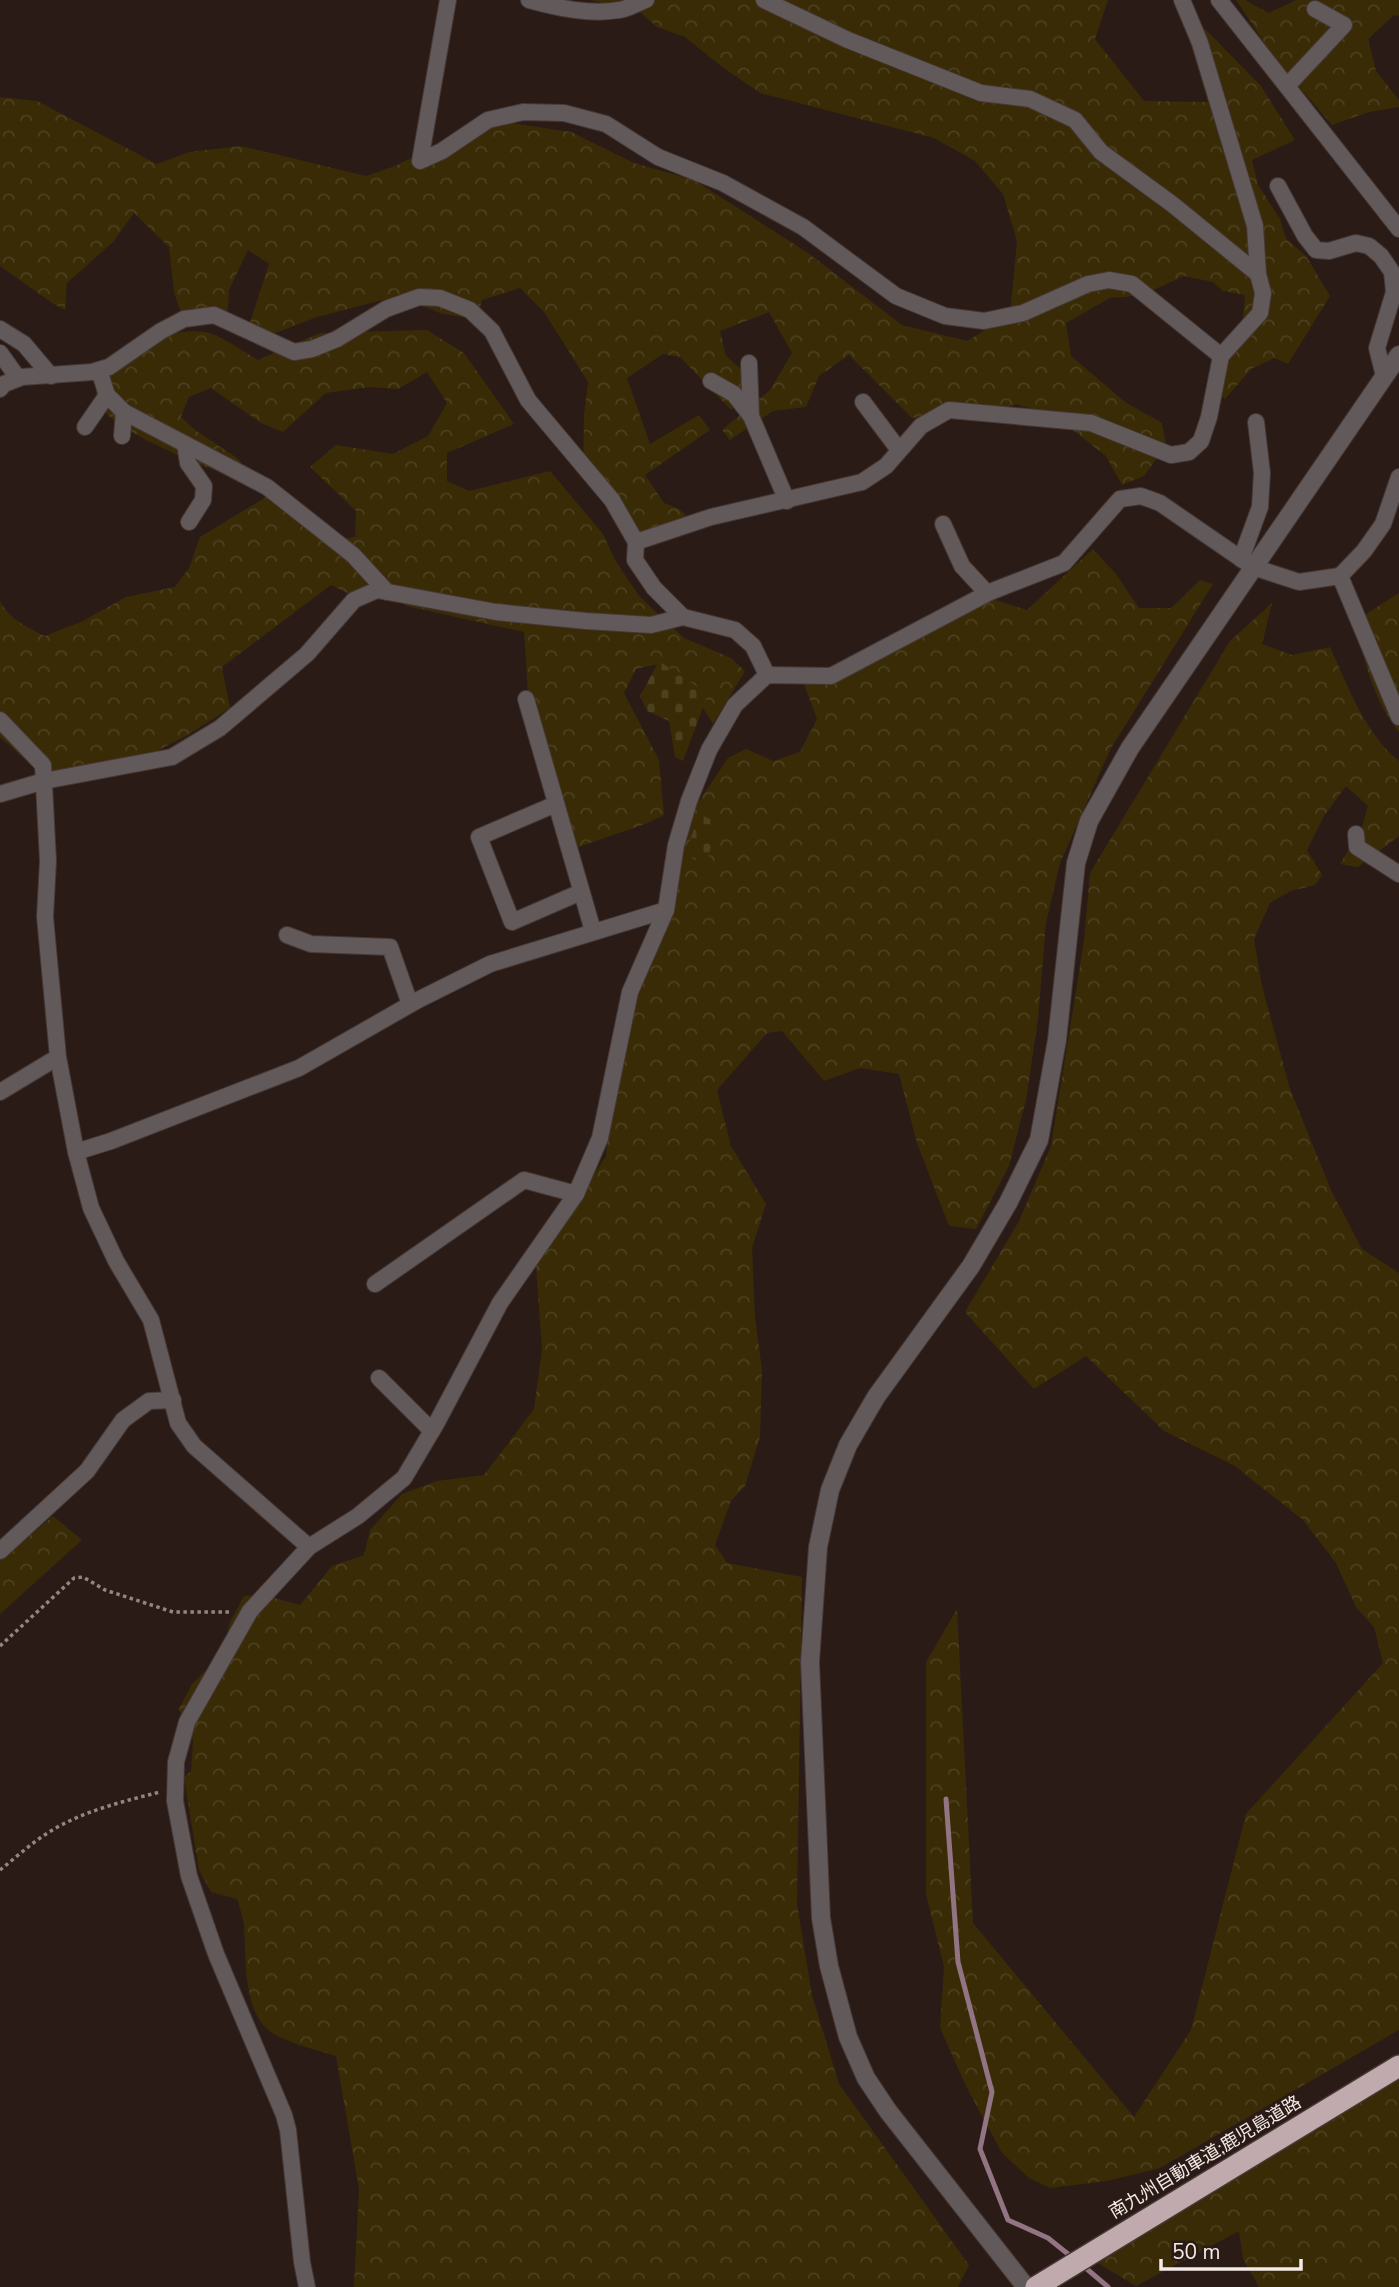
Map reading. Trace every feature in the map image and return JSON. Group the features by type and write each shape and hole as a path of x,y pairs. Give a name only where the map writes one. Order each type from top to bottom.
{"highway":[{"name":"南九州自動車道;鹿児島道路","path":"1036,2287 1399,2066"}],"street":[{"path":"448,0 420,161 442,151 488,120 523,113 564,113 606,124 658,156 723,183 803,227 896,296 945,316 984,321 1023,313 1088,284 1110,280 1132,284 1221,356"},
{"path":"529,0 559,8 596,11 622,10 646,0"},
{"path":"764,0 848,40 981,93 1030,99 1074,120 1101,152 1172,204 1258,274"},
{"path":"636,541 711,517 862,482 886,466 920,426 949,410 1091,423 1171,455 1189,452 1200,441 1209,417 1221,356 1260,313 1263,293 1258,274 1255,226 1200,43 1182,0"},
{"path":"1219,0 1399,229"},
{"path":"1287,86 1345,25 1315,9"},
{"path":"1278,186 1305,236 1316,250 1329,251 1356,243 1369,246 1381,256 1392,272 1395,292 1377,348 1384,376"},
{"path":"0,389 4,384 18,378 109,367 161,331 184,320 214,316 294,352 312,349 337,339 397,304 419,297 440,298 470,310 492,331 528,400 612,500 636,541 635,560 654,588 683,617"},
{"path":"0,329 24,344 51,376"},
{"path":"0,353 18,378"},
{"path":"1026,2287 888,2111 866,2078 845,2025 828,1966 821,1918 810,1662 818,1547 830,1490 848,1446 877,1397 971,1266 1008,1203 1039,1140 1057,1040 1076,863 1089,821 1130,748 1247,563 1399,355"},
{"path":"749,363 751,416"},
{"path":"99,370 107,395 124,412 267,487 354,555 387,592"},
{"path":"711,381 734,394 751,416 787,501"},
{"path":"85,427 107,395"},
{"path":"863,402 899,450"},
{"path":"122,436 124,412"},
{"path":"1247,563 1259,508 1262,473 1256,422"},
{"path":"185,444 188,464 204,486 203,500 189,522"},
{"path":"307,2287 288,2130 216,1954 189,1875 176,1801 176,1762 187,1722 250,1611 309,1548 358,1516 404,1478 500,1303 576,1194 600,1138 630,992 666,909 676,845 689,801 709,750 735,705 767,675 831,676 987,593 1064,563 1120,499 1141,496 1160,503 1247,563 1299,582 1340,576 1364,551 1383,524 1399,477"},
{"path":"943,524 962,566 987,593"},
{"path":"1340,576 1399,717"},
{"path":"0,794 44,781 172,757 220,728 307,654 354,600 377,590 496,612 586,621 651,625 683,617 735,630 753,646 767,675"},
{"path":"526,699 593,931"},
{"path":"0,720 43,765 48,861 45,917 58,1057 76,1152 91,1208 116,1261 151,1321 178,1423 194,1446 309,1548"},
{"path":"556,804 479,836 512,922 581,891"},
{"path":"1356,834 1357,847 1399,874"},
{"path":"76,1152 299,1068 410,1004 491,964 666,909"},
{"path":"288,935 311,944 390,947 410,1004"},
{"path":"0,1092 58,1057"},
{"path":"375,1284 524,1180 576,1194"},
{"path":"379,1378 432,1431"},
{"path":"0,1551 87,1471 123,1420 149,1401 173,1400"}],"path":[{"path":"0,1646 74,1578 83,1577 105,1590 173,1612 250,1611"},
{"path":"0,1870 45,1835 66,1824 112,1804 176,1788"}],"green space":[{"path":"590,0 1108,0 1095,39 1144,101 1208,102 1179,6 1261,86 1295,140 1252,160 1258,185 1280,219 1286,239 1306,256 1330,296 1288,364 1274,358 1251,369 1225,399 1217,393 1242,327 1245,295 1223,291 1213,282 1184,276 1151,291 1110,298 1066,323 1071,356 1125,402 1162,423 1166,445 1144,476 1122,485 1106,456 1055,416 1016,404 994,416 948,415 912,418 849,355 819,376 806,407 773,411 730,440 722,430 770,390 792,353 769,312 720,331 726,356 757,383 731,410 680,357 663,354 627,378 650,444 699,415 710,430 645,475 664,503 679,509 692,521 655,532 625,532 583,474 584,415 588,382 544,312 520,288 482,300 477,320 440,313 405,299 382,300 314,318 263,338 249,325 269,264 248,250 229,290 227,324 180,310 174,292 169,247 134,213 113,242 67,283 65,310 0,266 0,97 37,101 157,164 189,152 241,146 366,176 395,166 465,132 511,123 571,132 634,163 694,180 808,253 902,325 967,341 1010,315 1017,241 1003,194 975,161 934,138 760,93 685,37 657,27 641,13"},
{"path":"1236,0 1245,0 1269,13 1296,0 1399,0 1399,16 1394,15 1368,39 1376,71 1399,100 1399,107 1369,112 1332,125 1276,60"},
{"path":"427,330 464,353 514,424 447,453 447,481 469,491 550,471 603,534 615,560 639,596 684,638 731,658 745,671 713,724 686,680 658,664 636,669 624,693 659,760 664,815 567,851 528,693 524,632 406,606 379,582 349,594 331,585 222,667 230,708 186,736 137,761 42,774 0,737 0,601 14,618 45,636 83,621 126,597 175,587 189,568 200,537 266,497 325,541 355,537 356,511 310,467 336,445 393,454 428,436 447,403 427,372 398,389 370,387 326,393 283,432 261,423 211,388 189,397 181,417 195,430 237,458 262,488 148,441 109,416 99,404 96,393 104,363 141,344 182,332 196,331 215,335 258,360 320,333"},
{"path":"1093,549 1116,574 1139,608 1171,608 1200,580 1213,584 1110,750 1060,863 1046,923 1038,1019 1026,1100 1009,1166 976,1229 949,1226 917,1143 899,1074 860,1068 824,1081 782,1031 767,1033 717,1090 731,1146 766,1204 752,1248 755,1317 762,1370 760,1437 745,1486 731,1501 715,1545 727,1563 802,1577 797,1904 812,1995 839,2084 969,2265 958,2287 354,2287 359,2189 336,2056 272,2033 253,2007 247,1980 244,1925 237,1899 211,1892 199,1870 184,1777 191,1771 193,1740 179,1709 192,1684 222,1655 230,1622 244,1596 263,1595 300,1605 332,1566 364,1555 370,1530 402,1494 437,1481 484,1475 534,1409 542,1349 536,1265 606,1156 622,999 662,938 687,819 728,758 746,749 773,761 800,752 817,719 804,684 980,595 1027,610"},
{"path":"1399,593 1399,732 1376,693 1355,621"},
{"path":"1272,603 1262,644 1292,655 1330,647 1367,723 1376,737 1399,761 1399,836 1358,867 1340,864 1361,830 1368,806 1346,786 1324,816 1307,850 1322,875 1315,885 1291,891 1270,903 1254,939 1262,986 1290,1089 1331,1190 1362,1249 1399,1273 1399,2030 1160,2168 1107,2181 1050,2188 1029,2178 1002,2153 967,2088 940,2028 944,1967 926,1894 926,1662 957,1609 973,1923 1134,2117 1191,2030 1246,1814 1383,1663 1374,1627 1356,1607 1336,1563 1303,1520 1235,1466 1164,1431 1086,1356 1034,1389 965,1312 1019,1221 1051,1146 1084,941 1090,873 1230,641"},
{"path":"659,661 708,694 683,761 675,757 669,721 647,711 640,696"},
{"path":"704,816 717,823 706,866 686,855 695,825"},
{"path":"53,1516 82,1540 0,1614 0,1561"},
{"path":"1399,2080 1399,2287 1259,2287 1243,2259 1239,2231 1136,2286 1091,2259 1162,2214 1275,2154"}],"waterway":[{"path":"946,1799 958,1962 992,2092 980,2149 1008,2220 1048,2238 1073,2258"},
{"path":"1081,2264 1108,2287"}]}
